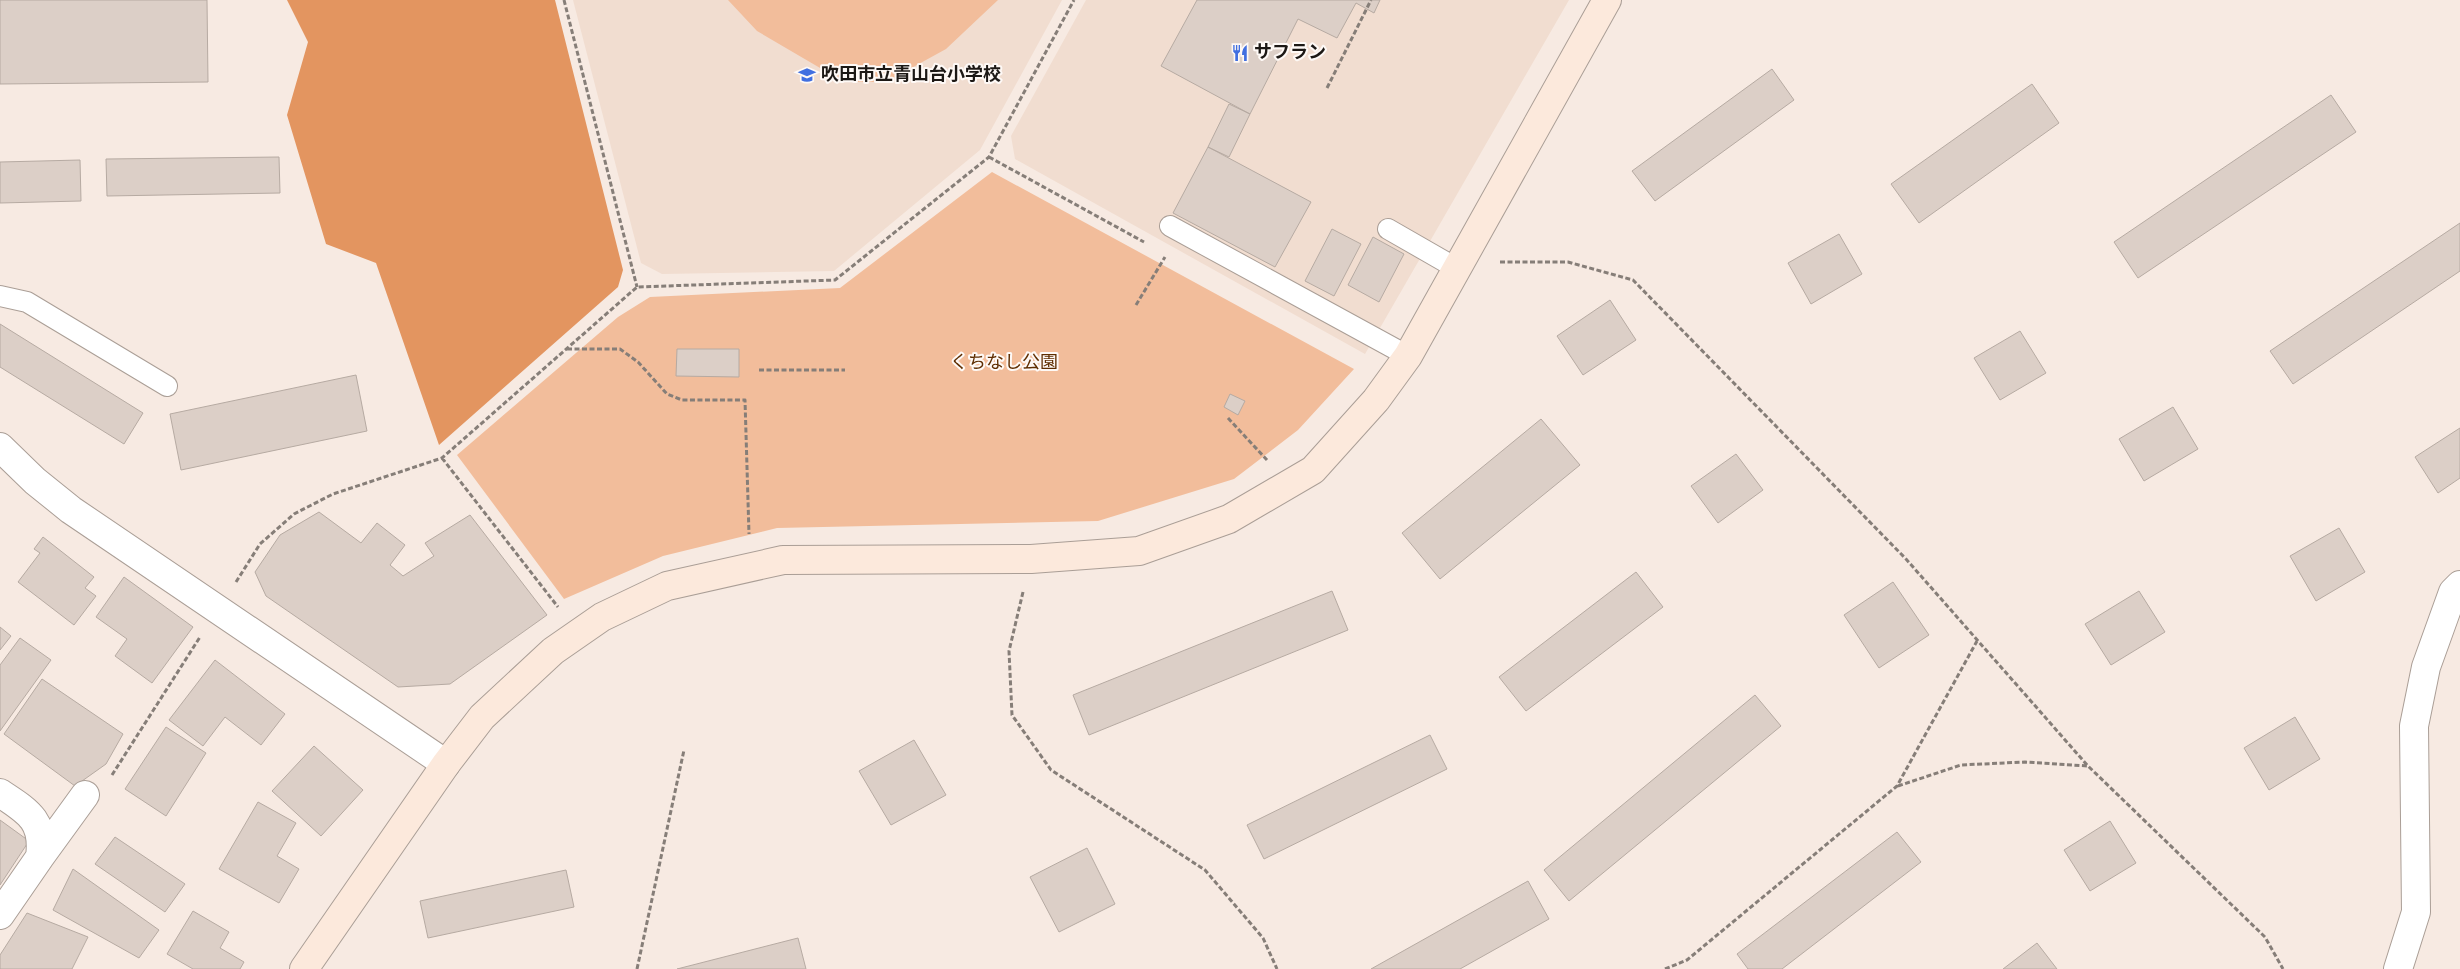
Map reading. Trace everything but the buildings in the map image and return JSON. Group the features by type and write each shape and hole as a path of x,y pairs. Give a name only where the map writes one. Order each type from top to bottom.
{"street":[{"path":"304,969 446,764 482,717 553,651 602,617 667,586 783,560 1031,559 1140,551 1229,519 1313,470 1376,400 1408,356 1607,0"},
{"path":"0,447 35,481 72,510 446,764"},
{"path":"2398,969 2416,912 2414,726 2426,667 2454,592 2460,586"},
{"path":"0,793 27,811 38,827 41,845 40,857"},
{"path":"0,916 85,794"}],"lane":[{"path":"1170,226 1408,356"},
{"path":"1388,229 1456,268"},
{"path":"0,296 27,302 167,386"}],"path":[{"path":"564,0 637,287"},
{"path":"85,794 109,779 260,544 294,514 333,494 442,458 637,287 835,280 989,156 1074,0"},
{"path":"1327,88 1371,0"},
{"path":"1136,305 1166,254"},
{"path":"1491,262 1568,262 1634,280 1906,559 2088,766 2264,937 2283,969"},
{"path":"566,349 620,349 638,362 667,394 682,400 745,400 749,542"},
{"path":"759,370 845,370"},
{"path":"1228,418 1269,461"},
{"path":"442,458 561,610"},
{"path":"1031,559 1009,651 1012,715 1051,770 1205,870 1263,938 1277,969"},
{"path":"1665,969 1687,960 1897,786 1977,641"},
{"path":"637,969 684,750"},
{"path":"1897,786 1961,766 2025,762 2088,766"}],"shaded area":[{"path":"287,0 555,0 623,270 618,287 439,445 376,263 326,244 287,115 308,42"},
{"name":"吹田市立青山台小学校","path":"573,0 1062,0 980,150 834,271 662,274 641,263"},
{"path":"1086,0 1569,0 1365,354 1015,159 1011,136"}],"green space":[{"path":"728,0 998,0 946,49 886,82 844,82 757,31"},
{"name":"くちなし公園","path":"992,172 1354,369 1298,430 1234,479 1098,521 777,528 663,556 564,599 457,455 618,317 650,297 840,288"}],"place":[{"name":"サフラン","path":"1240,53"},
{"name":"吹田市立青山台小学校","path":"807,75"}]}
